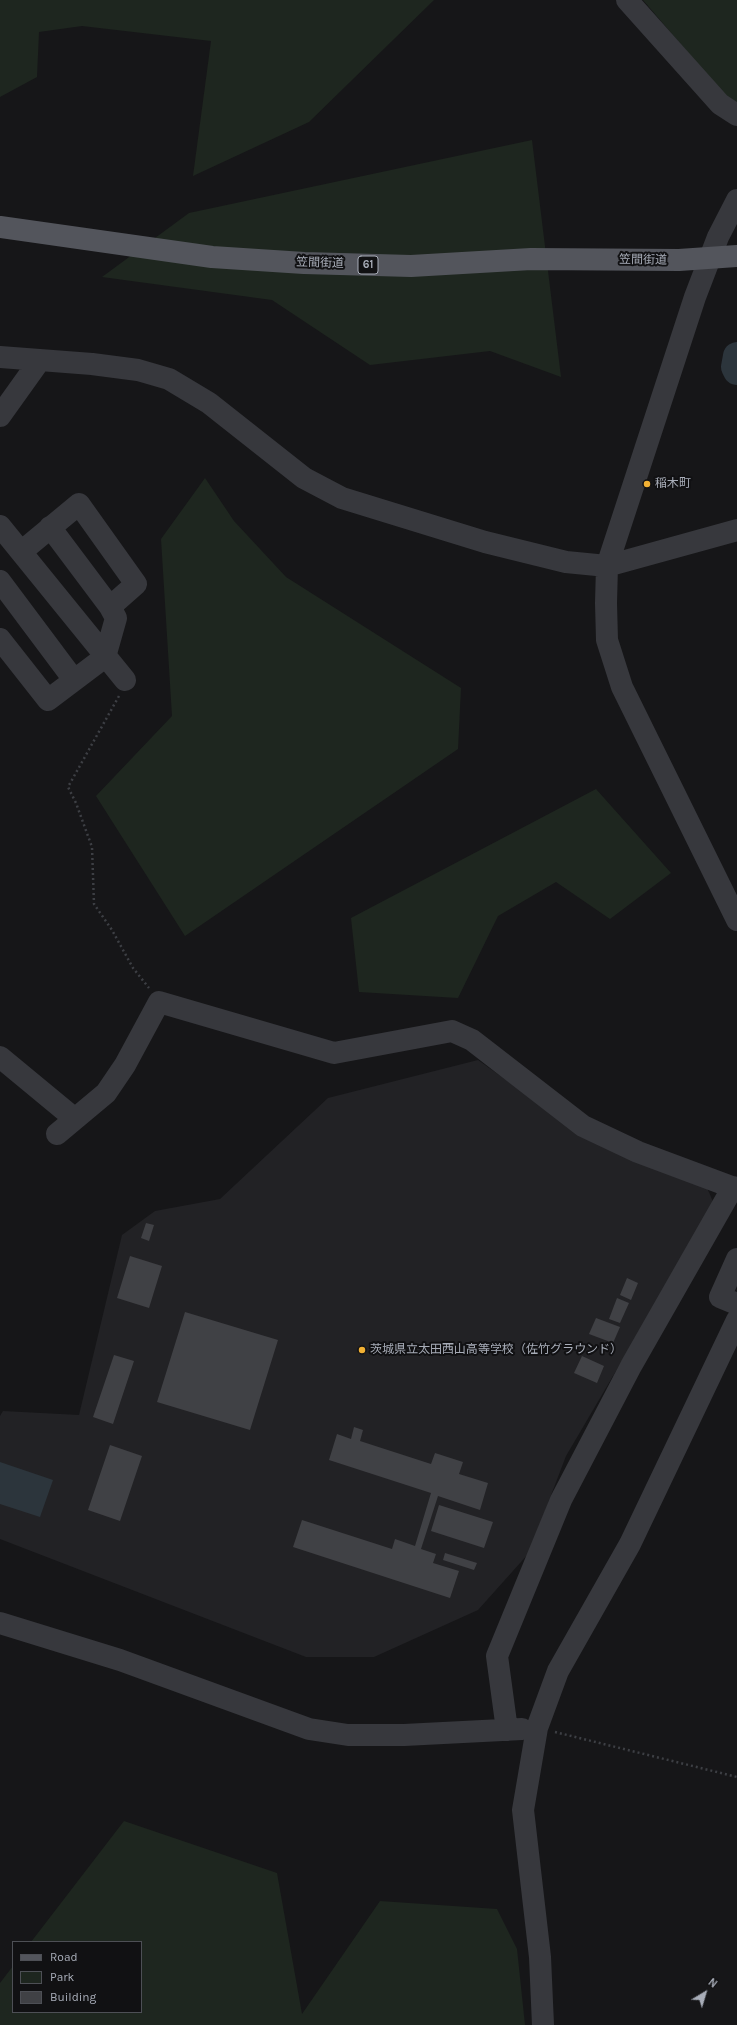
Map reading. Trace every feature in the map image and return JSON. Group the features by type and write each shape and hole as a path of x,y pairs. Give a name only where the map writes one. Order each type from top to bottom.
{"main road":[{"name":"笠間街道","path":"0,227 212,257 304,263 411,266 531,259 671,260 737,256"}],"street":[{"path":"627,0 720,104 737,115"},
{"path":"737,200 728,214 692,305 607,566 607,640 622,687 737,920"},
{"path":"0,356 138,370 169,379 209,403 304,478 342,498 485,542 566,562 607,566 737,530"},
{"path":"0,416 40,360"},
{"path":"110,607 136,584 79,504 50,528 7,539 105,658 125,680"},
{"path":"0,639 48,700 105,658 116,618 110,607 50,528"},
{"path":"0,581 74,680"},
{"path":"57,1134 106,1093 125,1065 159,1002 334,1053 452,1031 472,1040 583,1126 638,1152 735,1188 631,1366 561,1500 497,1656 507,1730"},
{"path":"0,1057 75,1119"},
{"path":"737,1259 720,1297 737,1304"},
{"path":"543,2025 540,1957 524,1810 537,1728 558,1671 630,1544 737,1320"},
{"path":"2,1622 120,1660 309,1729 348,1736 404,1735 537,1728"}],"path":[{"path":"125,680 119,698 68,787 76,803 92,847 94,904 112,930 133,968 159,1002"},
{"path":"537,1728 737,1777"}],"shaded area":[{"name":"茨城県立太田西山高等学校（佐竹グラウンド）","path":"478,1060 588,1138 705,1183 714,1204 566,1456 529,1553 478,1610 374,1657 306,1657 0,1539 0,1416 3,1411 79,1415 122,1235 155,1211 220,1199 328,1098"},
{"path":"0,1462 53,1480 40,1517 0,1504"}],"green space":[{"path":"0,0 434,0 309,122 193,176 211,41 82,26 39,32 37,77 0,97"},
{"path":"643,0 737,0 737,110"},
{"path":"532,140 561,377 490,351 370,365 272,300 102,277 189,213"},
{"path":"205,478 234,521 286,577 461,688 458,749 185,936 96,796 172,716 161,539"},
{"path":"596,789 671,873 610,919 556,882 498,916 458,998 359,992 351,918"},
{"path":"124,1821 277,1873 302,2014 380,1901 497,1909 517,1949 525,2025 0,2025 0,1983 12,1967 12,2013 142,2013 142,1941 32,1941"}],"building":[{"path":"146,1223 154,1225 149,1241 141,1238"},
{"path":"130,1256 162,1266 149,1308 117,1298"},
{"path":"627,1278 638,1283 631,1300 620,1295"},
{"path":"617,1298 629,1303 620,1323 609,1319"},
{"path":"185,1312 278,1340 250,1430 157,1402"},
{"path":"596,1318 620,1327 613,1343 589,1334"},
{"path":"114,1355 134,1361 113,1424 93,1417"},
{"path":"582,1356 604,1366 597,1383 574,1373"},
{"path":"354,1427 363,1430 360,1441 431,1464 435,1453 463,1462 459,1474 488,1483 480,1510 438,1496 421,1549 436,1554 433,1563 459,1571 450,1598 293,1547 302,1520 392,1549 395,1539 415,1546 431,1493 329,1460 337,1434 351,1439"},
{"path":"110,1445 142,1456 120,1521 88,1510"},
{"path":"439,1505 493,1522 484,1548 431,1531"},
{"path":"445,1553 477,1563 474,1570 443,1560"}],"waterway":[{"path":"737,356 735,367 737,371"}],"place":[{"name":"稲木町","path":"647,484"},
{"name":"茨城県立太田西山高等学校（佐竹グラウンド）","path":"362,1350"}]}
